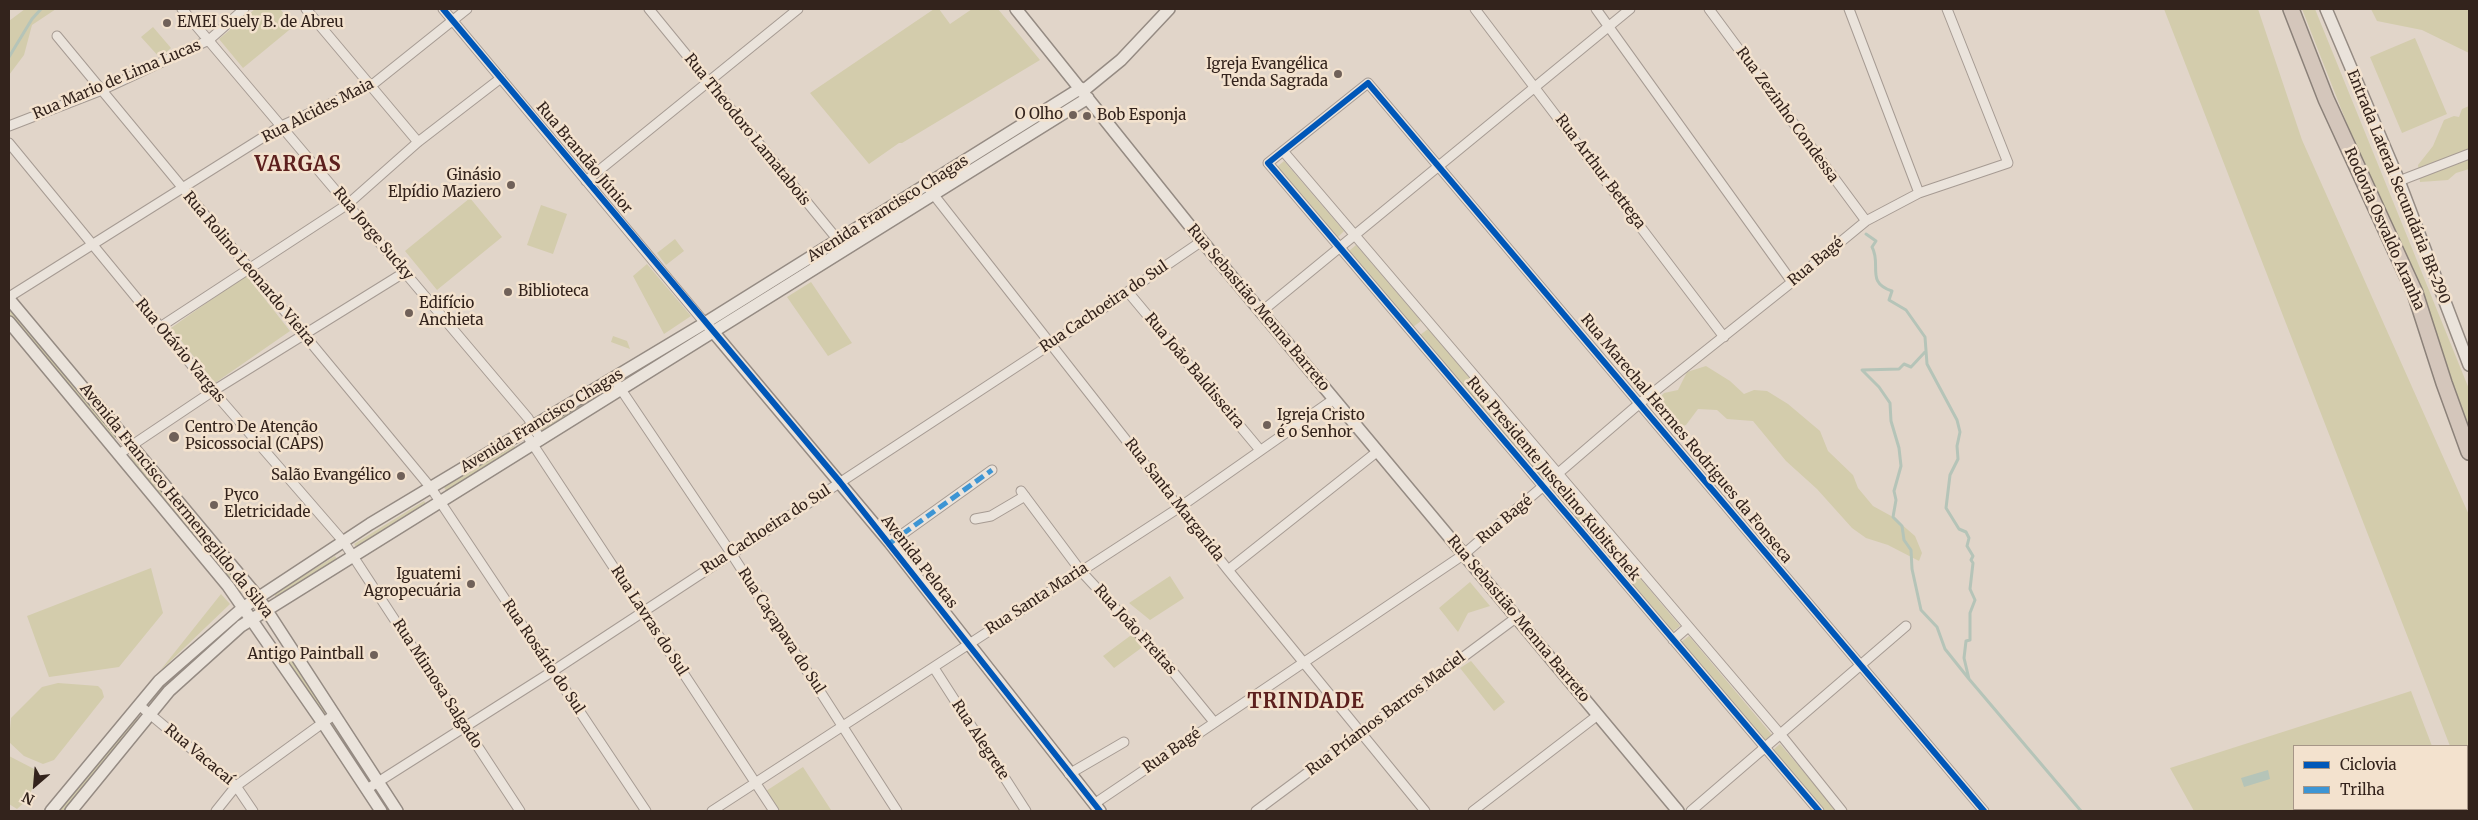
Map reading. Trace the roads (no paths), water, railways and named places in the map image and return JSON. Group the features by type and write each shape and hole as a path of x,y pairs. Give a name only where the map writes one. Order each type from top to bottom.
{"highway":[{"name":"Rodovia Osvaldo Aranha","path":"2291,9 2326,99 2415,292 2444,383 2469,452"}],"main road":[{"name":"Rua Sebastião Menna Barreto","path":"1016,9 1202,241 1678,811"},
{"name":"Avenida Francisco Chagas","path":"71,811 169,691 207,656 253,619 934,196 1084,92 1121,60 1169,9"},
{"name":"Entrada Lateral Secundária BR-290","path":"2326,9 2399,181 2469,365"},
{"name":"Avenida Francisco Chagas","path":"52,811 159,680 258,597 343,541 705,323 926,185 1084,92"},
{"name":"Avenida Francisco Hermenegildo da Silva","path":"9,298 258,597 397,811"},
{"name":"Avenida Francisco Hermenegildo da Silva","path":"9,322 244,607 381,811"},
{"name":"Avenida Pelotas","path":"705,323 715,332 890,543 1096,809"},
{"path":"41,362 54,353"}],"street":[{"name":"Rua Jorge Sucky","path":"182,9 405,272 528,428 537,443"},
{"name":"Rua Mario de Lima Lucas","path":"9,126 102,90 209,40 244,9"},
{"path":"306,9 372,85 418,142"},
{"name":"Rua Brandão Júnior","path":"443,9 705,323"},
{"name":"Rua Alcides Maia","path":"9,298 282,126 372,85 467,9"},
{"name":"Rua Theodoro Lamatabois","path":"649,9 846,250"},
{"path":"586,181 798,9"},
{"name":"Rua Arthur Bettega","path":"1475,9 1724,336"},
{"path":"1596,9 1792,282"},
{"path":"1262,312 1355,237 1534,86 1630,9"},
{"name":"Rua Zezinho Condessa","path":"1710,9 1866,221"},
{"path":"1849,9 1919,193"},
{"name":"Rua Bagé","path":"1096,809 1214,722 1463,555 1640,403 1866,221 1919,193 2008,163 1947,9"},
{"name":"Rua Rolino Leonardo Vieira","path":"57,36 431,488 440,502"},
{"path":"160,327 348,204 418,142 501,78"},
{"name":"Rua Marechal Hermes Rodrigues da Fonseca","path":"1283,151 1368,83 1984,811"},
{"name":"Rua Otávio Vargas","path":"9,143 213,391 343,541 354,557"},
{"name":"Rua Presidente Juscelino Kubitschek","path":"1819,811 1268,164 1283,151 1781,735 1842,811"},
{"path":"2399,181 2469,154"},
{"name":"Rua Santa Margarida","path":"926,185 1302,663 1425,811"},
{"name":"Rua Cachoeira do Sul","path":"367,789 553,671 1051,344 1202,241"},
{"path":"119,454 213,391 405,272"},
{"name":"Rua João Baldisseira","path":"1128,292 1260,450"},
{"path":"1414,334 1427,321"},
{"name":"Rua Caçapava do Sul","path":"613,377 731,553 897,811"},
{"name":"Rua Santa Maria","path":"712,811 934,668 1080,570 1180,507 1334,399"},
{"name":"Rua Lavras do Sul","path":"537,443 643,611 774,811"},
{"path":"1228,570 1378,451"},
{"path":"890,543 992,470"},
{"name":"Rua João Freitas","path":"975,519 991,516 1023,493 1080,570 1159,655 1214,722"},
{"name":"Rua Rosário do Sul","path":"440,502 646,811"},
{"path":"1610,565 1625,552"},
{"name":"Rua Mimosa Salgado","path":"354,557 520,811"},
{"name":"Rua Príamos Barros Maciel","path":"1256,811 1517,617"},
{"path":"1673,640 1688,626"},
{"path":"1690,811 1765,749 1859,665 1906,626"},
{"name":"Rua Alegrete","path":"934,668 1026,811"},
{"name":"Rua Vacacaí","path":"139,704 236,786 253,811"},
{"path":"216,811 236,786 335,714"},
{"path":"1473,811 1598,715"},
{"path":"1070,774 1124,742"}],"waterway":[{"path":"9,57 32,19 41,9"},
{"path":"1866,234 1876,241 1872,247 1876,260 1876,278 1879,283 1892,291 1889,300 1906,310 1925,337 1927,364 1957,420 1960,432 1957,446 1958,459 1950,475 1946,508 1959,529 1966,532 1969,538 1967,546 1973,556 1971,560 1973,563 1970,589 1975,600 1970,613 1970,640 1966,641 1964,658 1969,679 2081,811"},
{"path":"1925,352 1911,367 1904,364 1899,369 1862,370 1879,387 1890,403 1891,421 1899,448 1901,466 1894,491 1896,500 1893,517 1902,526 1904,540 1911,550 1912,569 1921,610 1937,627 1945,649 1969,679"},
{"path":"2296,811 2300,810"}],"place":[{"name":"EMEI Suely B. de Abreu","path":"167,23"},
{"name":"Igreja Evangélica Tenda Sagrada","path":"1338,74"},
{"name":"O Olho","path":"1073,115"},
{"name":"Bob Esponja","path":"1087,116"},
{"name":"Ginásio Elpídio Maziero","path":"511,185"},
{"name":"Biblioteca","path":"508,292"},
{"name":"Edifício Anchieta","path":"409,313"},
{"name":"Igreja Cristo é o Senhor","path":"1267,425"},
{"name":"Centro De Atenção Psicossocial (CAPS)","path":"174,437"},
{"name":"Salão Evangélico","path":"401,476"},
{"name":"Pyco Eletricidade","path":"214,505"},
{"name":"Iguatemi Agropecuária","path":"471,584"},
{"name":"Antigo Paintball","path":"374,655"}],"district":[{"name":"VARGAS","path":"298,165"},
{"name":"TRINDADE","path":"1306,702"}]}
